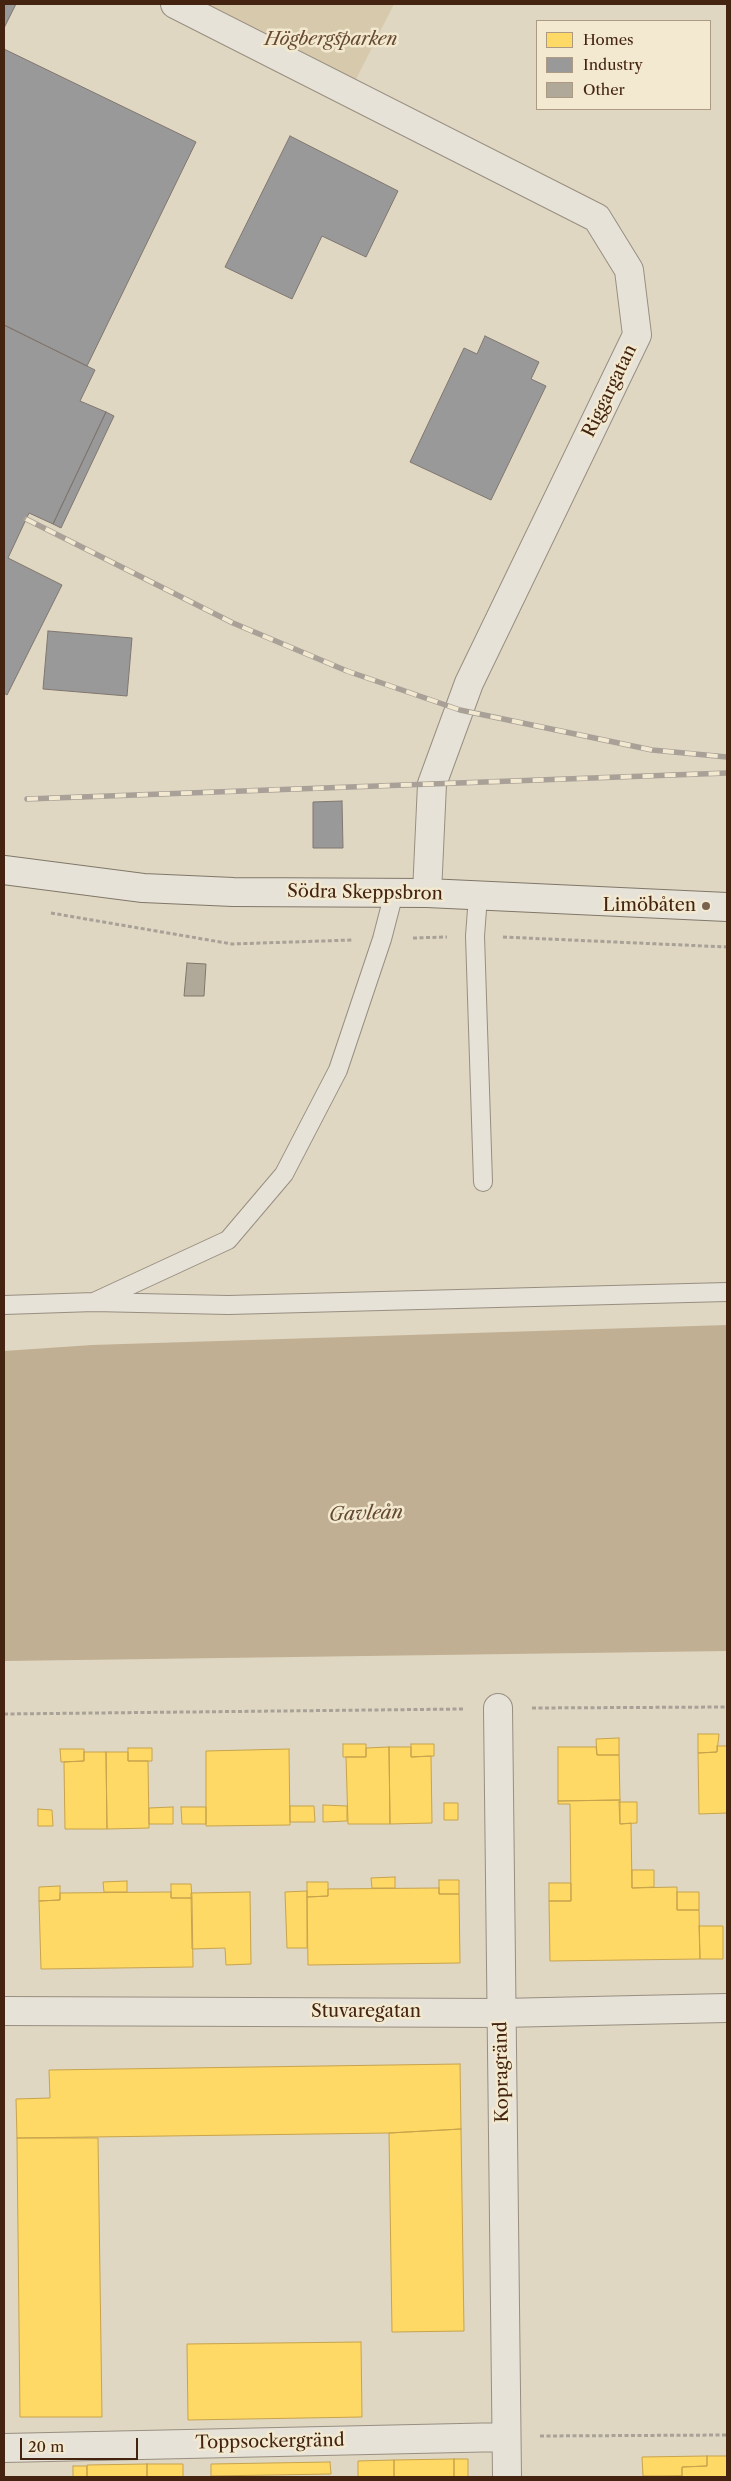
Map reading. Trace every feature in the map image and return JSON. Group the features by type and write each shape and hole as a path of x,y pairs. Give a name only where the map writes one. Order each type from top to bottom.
{"street":[{"name":"Riggargatan","path":"175,4 597,218 629,270 637,335 469,684 432,784 427,893"},
{"name":"Södra Skeppsbron","path":"4,871 143,888 233,892 427,893 727,907"},
{"name":"Kopragränd","path":"498,1708 508,2477"},
{"name":"Stuvaregatan","path":"4,2011 501,2012 727,2008"},
{"name":"Toppsockergränd","path":"4,2448 506,2436"}],"lane":[{"path":"94,1302 228,1240 284,1174 338,1070 382,939 394,893"},
{"path":"478,896 475,936 483,1182"},
{"path":"4,1305 94,1302 228,1305 727,1292"}],"path":[{"path":"4,1714 727,1706"},
{"path":"506,2436 727,2436"}],"green space":[{"name":"Högbergsparken","path":"188,4 394,4 350,91"}],"water":[{"name":"Gavleån","path":"727,1325 727,1651 4,1661 4,1351 92,1345"}],"building: Homes":[{"path":"698,1734 719,1734 717,1752 698,1753"},
{"path":"619,1738 619,1755 597,1755 596,1739"},
{"path":"343,1744 366,1744 366,1757 343,1757"},
{"path":"411,1744 434,1744 434,1756 411,1757"},
{"path":"717,1746 727,1746 727,1813 699,1814 698,1753 717,1752"},
{"path":"389,1747 390,1824 348,1824 346,1757 366,1757 366,1748"},
{"path":"389,1747 411,1747 411,1757 431,1756 432,1823 390,1824"},
{"path":"558,1747 596,1747 597,1755 619,1755 620,1800 558,1801"},
{"path":"128,1748 152,1748 152,1761 128,1761"},
{"path":"60,1749 84,1749 84,1761 61,1762"},
{"path":"289,1749 290,1825 206,1826 206,1751"},
{"path":"84,1752 106,1752 107,1829 65,1829 64,1762 84,1761"},
{"path":"106,1752 128,1752 128,1761 148,1761 149,1828 107,1829"},
{"path":"620,1800 620,1824 631,1823 632,1888 677,1887 677,1910 699,1910 700,1959 550,1961 549,1901 571,1901 570,1804 558,1804 558,1801"},
{"path":"619,1802 637,1802 637,1823 620,1824"},
{"path":"444,1803 458,1803 458,1820 444,1820"},
{"path":"323,1805 347,1806 347,1821 323,1822"},
{"path":"290,1806 314,1806 315,1822 290,1822"},
{"path":"173,1807 173,1824 149,1824 149,1808"},
{"path":"181,1807 206,1807 206,1824 182,1824"},
{"path":"38,1809 52,1810 53,1826 38,1826"},
{"path":"632,1870 654,1870 654,1887 632,1888"},
{"path":"395,1877 395,1888 372,1888 371,1878"},
{"path":"439,1880 459,1880 459,1894 439,1894"},
{"path":"127,1881 127,1892 104,1892 103,1882"},
{"path":"307,1882 328,1882 328,1896 307,1897"},
{"path":"549,1883 571,1883 571,1901 549,1901"},
{"path":"171,1884 191,1884 192,1898 171,1898"},
{"path":"60,1886 60,1900 39,1901 39,1887"},
{"path":"439,1888 439,1894 459,1894 460,1963 308,1965 307,1897 328,1896 328,1889"},
{"path":"307,1891 307,1948 287,1948 285,1892"},
{"path":"171,1892 171,1898 192,1898 193,1967 41,1969 39,1901 60,1900 60,1893"},
{"path":"250,1892 251,1964 226,1965 225,1948 192,1949 191,1893"},
{"path":"677,1892 699,1892 699,1910 677,1910"},
{"path":"699,1926 723,1926 723,1959 700,1959"},
{"path":"460,2064 461,2129 389,2133 17,2138 16,2099 50,2098 49,2070"},
{"path":"461,2129 464,2331 392,2332 389,2133"},
{"path":"17,2138 98,2138 102,2417 20,2417"},
{"path":"361,2342 362,2417 188,2420 187,2344"},
{"path":"707,2456 727,2456 727,2477 643,2477 682,2476 682,2467 707,2466"},
{"path":"707,2456 707,2466 682,2467 682,2476 643,2476 642,2457"},
{"path":"454,2459 454,2477 394,2477 394,2460"},
{"path":"454,2459 468,2459 468,2477 454,2477"},
{"path":"394,2460 394,2477 358,2477 358,2461"},
{"path":"330,2462 331,2474 211,2476 211,2464"},
{"path":"147,2464 147,2477 87,2477 87,2465"},
{"path":"147,2464 183,2464 183,2477 147,2477"},
{"path":"73,2466 87,2466 87,2477 73,2477"}],"building: Industry":[{"path":"4,4 16,4 4,28"},
{"path":"4,49 196,142 87,366 4,325"},
{"path":"290,136 398,191 366,257 322,236 292,299 225,267"},
{"path":"4,325 95,370 80,401 106,412 53,524 29,513 8,558 62,585 7,695 4,693"},
{"path":"485,336 539,362 531,379 546,386 491,500 410,462 464,348 477,354"},
{"path":"106,412 114,416 61,528 53,524"},
{"path":"48,631 132,638 127,696 43,689"},
{"path":"342,801 343,848 313,848 313,802"}],"building: Other":[{"path":"187,963 206,964 204,996 184,996"}],"railway":[{"path":"26,519 233,623 347,671 460,710 652,750 727,757"},
{"path":"27,799 727,773"}],"place":[{"name":"Limöbåten","path":"706,906"}]}
